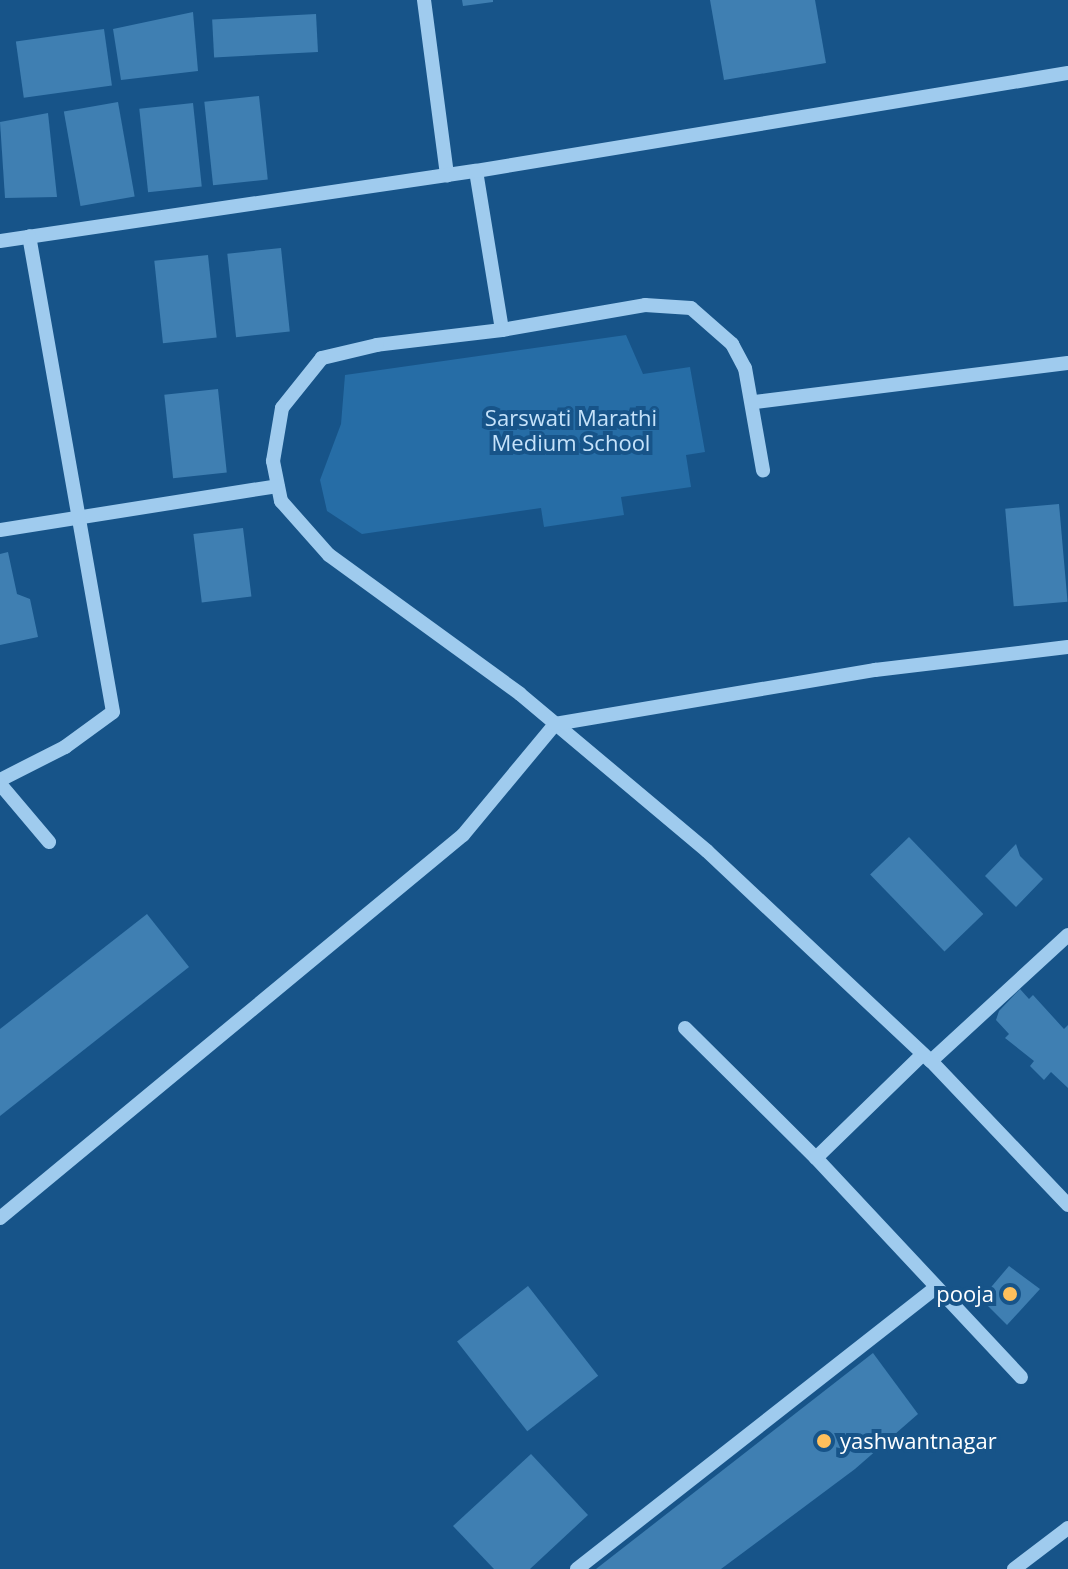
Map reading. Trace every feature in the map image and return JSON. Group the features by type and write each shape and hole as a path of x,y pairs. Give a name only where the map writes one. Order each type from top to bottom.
{"street":[{"path":"424,0 447,175"},
{"path":"0,241 476,171 1068,73"},
{"path":"476,171 502,330"},
{"path":"29,236 113,712 65,747 0,782 49,842"},
{"path":"763,470 755,402 732,344 691,308 645,305 502,330 377,345 322,358 282,408 273,461 281,501 302,530 329,555 555,724 707,851 927,1058 1068,1205"},
{"path":"755,402 1068,363"},
{"path":"0,530 278,486"},
{"path":"0,1218 463,835 555,724 875,670 1068,647"},
{"path":"816,1158 1068,935"},
{"path":"685,1028 816,1158 1021,1377"},
{"path":"577,1569 936,1288"},
{"path":"1014,1569 1068,1528"}],"green space":[{"name":"Sarswati Marathi Medium School","path":"626,335 643,374 690,367 705,452 686,455 691,487 621,497 624,515 544,527 541,508 362,534 327,511 320,480 341,424 345,375"}],"building":[{"path":"462,0 493,0 493,2 463,6"},
{"path":"710,0 815,0 826,63 724,80"},
{"path":"193,12 198,71 121,80 113,29"},
{"path":"316,14 318,52 214,57 212,19"},
{"path":"104,29 112,85 24,98 16,41"},
{"path":"259,96 268,180 213,185 204,102"},
{"path":"118,102 135,197 81,206 64,112"},
{"path":"193,103 202,187 148,192 139,109"},
{"path":"48,113 57,197 5,198 0,122"},
{"path":"281,248 290,332 236,337 227,254"},
{"path":"208,255 217,338 163,343 154,261"},
{"path":"218,389 227,473 173,478 164,395"},
{"path":"1059,504 1068,602 1014,606 1005,509"},
{"path":"243,528 251,596 202,603 193,534"},
{"path":"8,552 17,594 30,599 38,637 0,645 0,554"},
{"path":"909,837 983,914 944,951 870,875"},
{"path":"1016,844 1020,856 1043,879 1016,907 985,876"},
{"path":"147,914 189,967 0,1116 0,1029"},
{"path":"1020,989 1029,999 1033,995 1064,1029 1068,1025 1068,1088 1051,1072 1044,1080 1030,1066 1034,1061 1005,1038 1009,1034 996,1020 999,1011"},
{"name":"pooja","path":"1009,1266 1040,1289 1007,1325 981,1299"},
{"path":"528,1286 598,1376 527,1431 457,1341"},
{"name":"yashwantnagar","path":"873,1353 918,1414 855,1469 721,1569 596,1569"},
{"path":"531,1454 588,1515 530,1569 494,1569 453,1526"}],"place":[{"name":"pooja","path":"1010,1294"},
{"name":"yashwantnagar","path":"824,1441"}]}
